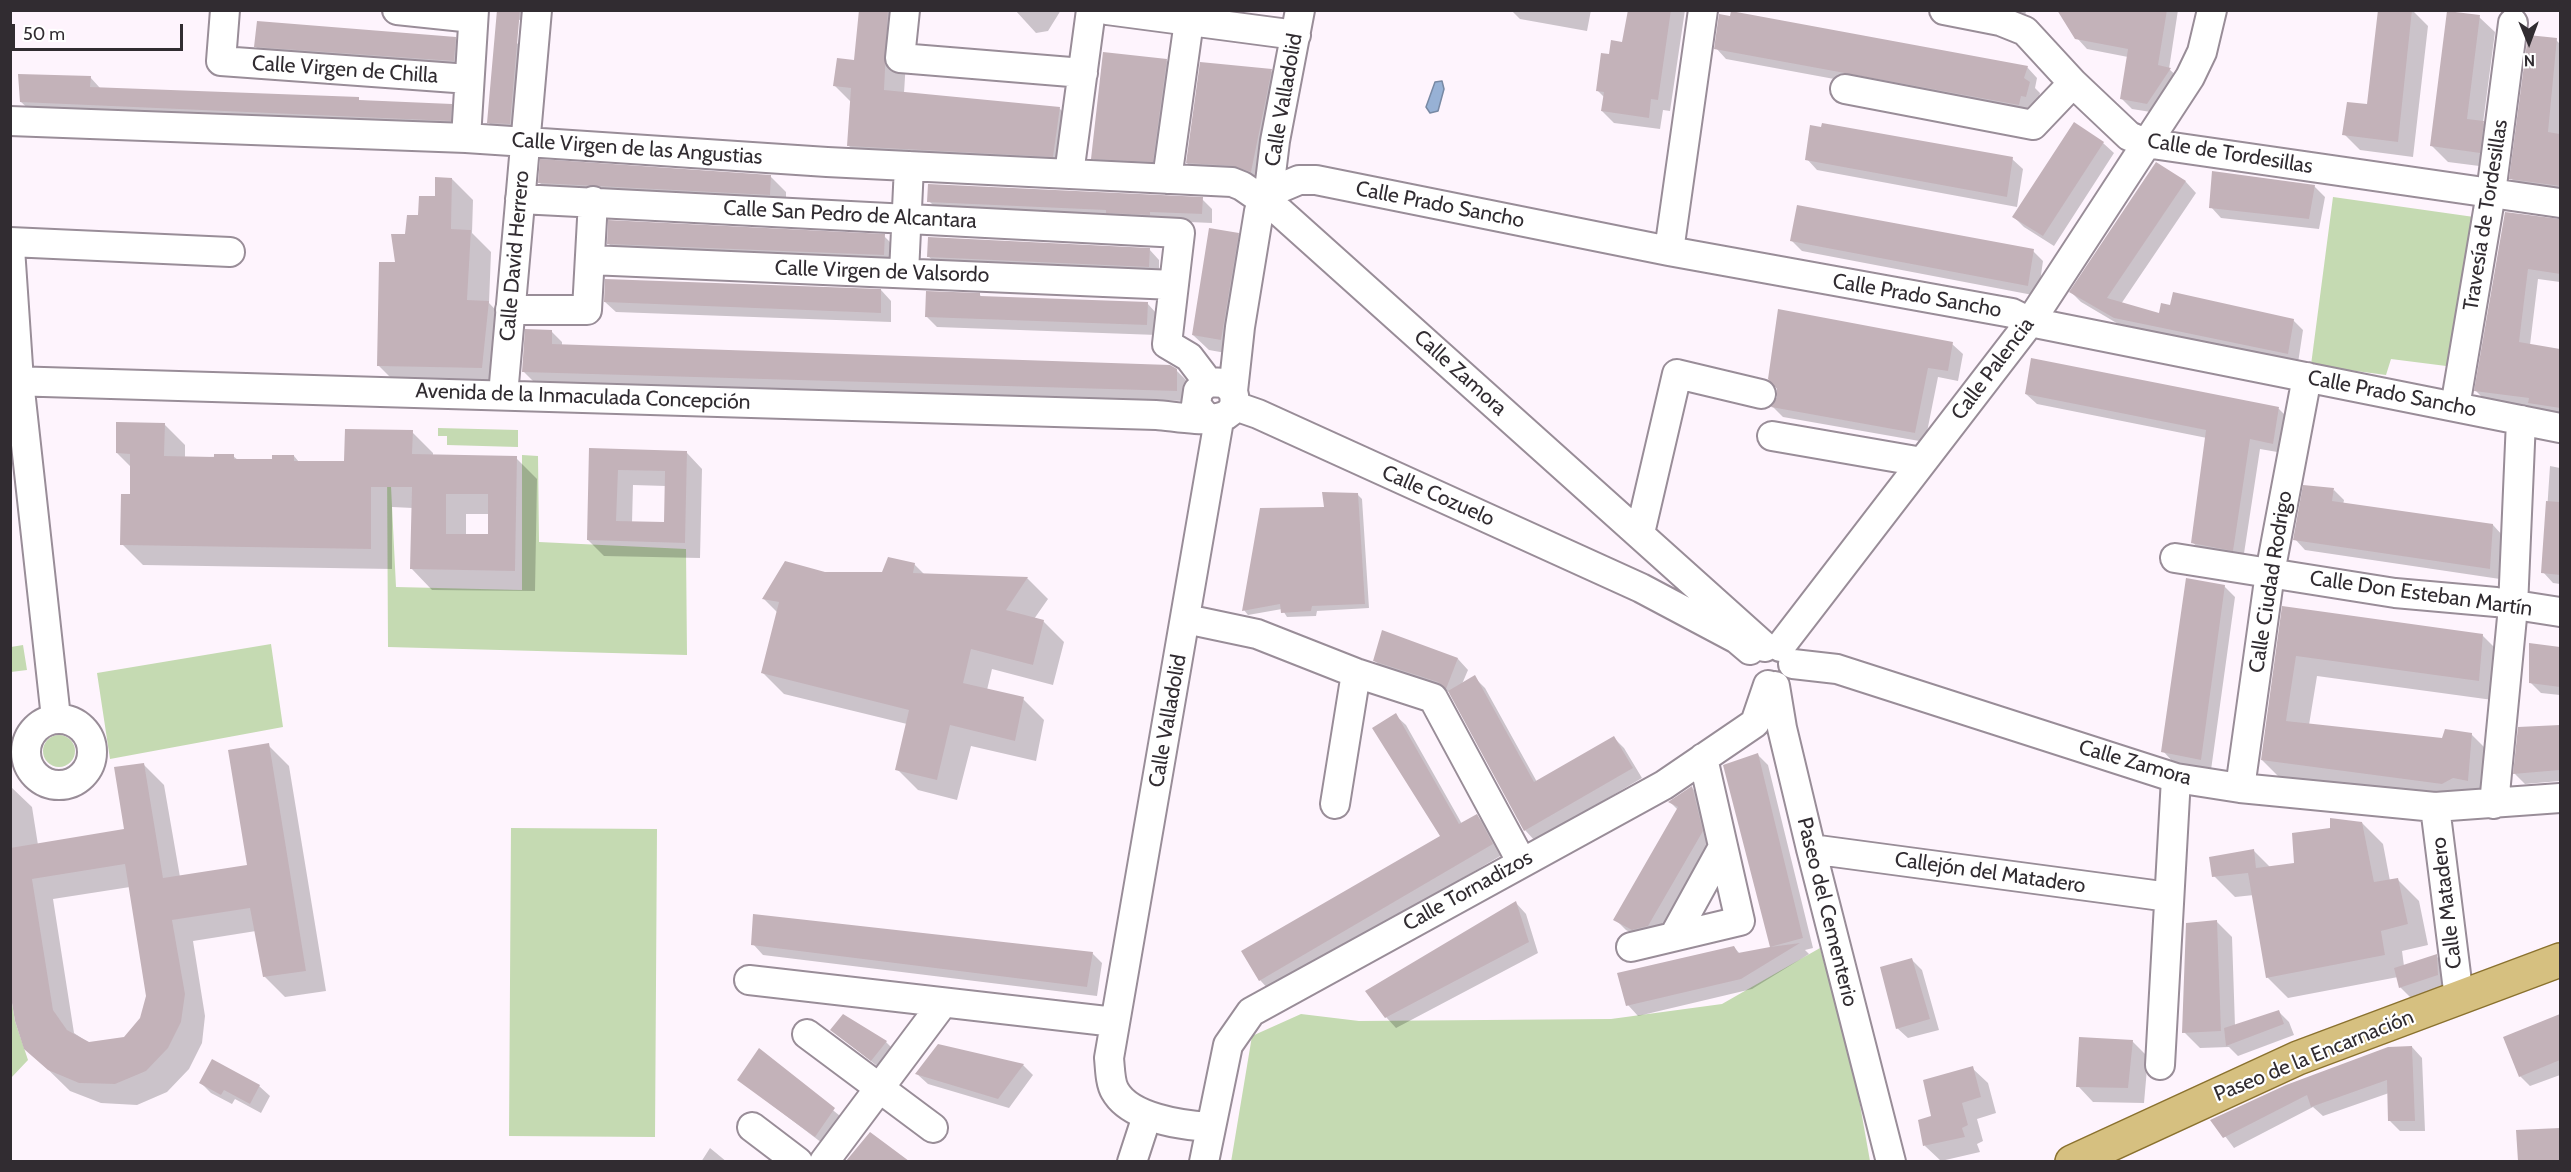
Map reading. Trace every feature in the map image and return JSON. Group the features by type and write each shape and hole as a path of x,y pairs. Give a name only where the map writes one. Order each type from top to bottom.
{"main road":[{"name":"Paseo de la Encarnación","path":"2072,1161 2298,1058 2560,960"}],"street":[{"name":"Calle Virgen de Chilla","path":"225,10 221,61 469,80"},
{"path":"397,10 474,14 466,138"},
{"name":"Calle David Herrero","path":"503,395 537,10"},
{"path":"905,10 900,58 1083,73"},
{"path":"1069,174 1091,10"},
{"path":"1107,10 1189,21 1298,23"},
{"path":"1669,251 1703,10"},
{"name":"Calle de Tordesillas","path":"1944,10 2000,21 2026,21 2073,83 2129,136 2145,143 2560,203"},
{"name":"Calle Palencia","path":"1773,664 1922,462 2030,322 2190,77 2202,52 2212,10"},
{"path":"1167,179 1189,21"},
{"name":"Calle Valladolid","path":"1209,1127 1188,1125 1139,1113 1115,1091 1109,1058 1186,619 1216,400 1240,327 1255,244 1267,203 1275,141 1298,23"},
{"name":"Travesía de Tordesillas","path":"2455,407 2491,193 2513,23"},
{"path":"1845,89 2033,125 2073,83"},
{"name":"Calle Virgen de las Angustias","path":"10,121 466,138 909,166 1232,182 1267,203"},
{"path":"904,273 909,166"},
{"name":"Calle Prado Sancho","path":"1267,203 1299,180 1316,180 1669,251 2012,313 2030,322 2560,428"},
{"name":"Calle San Pedro de Alcantara","path":"520,199 1180,233 1174,285"},
{"path":"510,310 587,310 593,201"},
{"name":"Calle Zamora","path":"1267,203 1667,557 1773,664 1837,669 2176,778 2240,788 2435,807 2560,798"},
{"path":"10,242 230,252"},
{"path":"10,248 15,381 56,718"},
{"name":"Calle Virgen de Valsordo","path":"590,260 1174,285"},
{"path":"1174,285 1167,344 1190,357 1216,400"},
{"path":"1640,533 1677,374 1761,394"},
{"name":"Calle Ciudad Rodrigo","path":"2240,788 2270,573 2307,377"},
{"name":"Avenida de la Inmaculada Concepción","path":"15,381 1156,414 1216,400"},
{"name":"Calle Cozuelo","path":"1216,400 1641,588 1737,639 1773,664"},
{"path":"2494,804 2513,607 2521,420"},
{"path":"1772,436 1922,462"},
{"path":"1641,588 1667,557"},
{"name":"Calle Don Esteban Martín","path":"2175,558 2395,594 2496,602 2513,607 2560,612"},
{"path":"1186,619 1257,634 1356,673 1433,698 1521,861"},
{"name":"Calle Tornadizos","path":"1204,1161 1209,1127 1228,1045 1251,1012 1664,784 1755,723 1773,664"},
{"name":"Paseo del Cementerio","path":"1773,664 1782,728 1888,1149 1907,1161"},
{"path":"1335,804 1356,673"},
{"path":"56,718 78,724 91,741 93,752 85,773 67,784 55,785 20,768 29,735 36,727 56,718"},
{"path":"1631,947 1740,921 1702,758"},
{"path":"2160,1065 2176,778"},
{"name":"Calle Matadero","path":"2435,807 2459,998"},
{"path":"1674,936 1723,847"},
{"name":"Callejón del Matadero","path":"1811,849 2169,897"},
{"path":"749,980 1115,1022"},
{"path":"824,1161 943,1003"},
{"path":"807,1034 933,1128"},
{"path":"1132,1161 1147,1116"},
{"path":"752,1127 798,1161"}],"green space":[{"path":"2333,197 2481,218 2462,368 2391,359 2386,375 2311,365"},
{"path":"438,428 518,430 518,447 447,445 447,436 438,436"},
{"path":"522,455 538,456 539,542 686,549 687,655 388,647 387,466 390,466 396,587 522,590"},
{"path":"271,644 283,727 110,759 97,673"},
{"path":"23,645 27,670 11,672 11,647"},
{"path":"59,735 71,739 75,751 71,763 59,767 47,763 43,751 47,739"},
{"path":"511,828 657,829 655,1137 509,1136"},
{"path":"1820,948 1854,1071 1870,1161 1231,1162 1252,1036 1301,1014 1359,1021 1611,1019 1722,1004"},
{"path":"10,991 15,1021 28,1060 11,1078"}],"water":[{"path":"1442,81 1444,89 1438,111 1430,113 1426,107 1435,82"}],"building":[{"path":"497,10 520,10 510,124 487,123"},
{"path":"859,10 888,10 884,90 1060,107 1053,157 847,146 851,88 833,86 837,58 854,60"},
{"path":"1628,10 1671,10 1658,100 1651,99 1649,118 1601,111 1604,92 1596,91 1601,53 1609,54 1611,40 1622,42"},
{"path":"2057,10 2167,10 2158,65 2171,68 2147,104 2120,99 2128,49 2075,39"},
{"path":"2378,10 2412,10 2398,142 2342,135 2347,102 2367,104"},
{"path":"1731,11 2028,66 2024,78 2030,82 2026,97 2021,96 2019,105 1714,49 1719,14 1730,16"},
{"path":"2447,11 2480,15 2467,119 2484,121 2480,153 2430,146"},
{"path":"257,21 456,37 454,61 254,47"},
{"path":"2528,35 2557,38 2548,132 2560,134 2560,186 2509,179"},
{"path":"1103,52 1167,59 1153,162 1091,159"},
{"path":"1200,62 1272,69 1251,172 1233,166 1186,163"},
{"path":"18,74 91,76 90,87 359,97 359,100 452,104 451,121 20,102"},
{"path":"2074,122 2104,142 2043,236 2012,217"},
{"path":"1822,123 2013,157 2007,197 1805,160 1810,125 1821,127"},
{"path":"540,159 771,175 770,195 538,183"},
{"path":"2156,162 2186,181 2107,298 2159,313 2161,303 2170,305 2173,292 2294,319 2288,354 2114,318 2069,292"},
{"path":"2212,171 2315,185 2309,219 2209,208"},
{"path":"435,177 452,178 451,229 471,230 467,300 489,301 482,368 377,366 379,262 395,262 391,234 405,234 407,215 418,215 419,196 435,196"},
{"path":"928,184 1203,197 1202,214 1150,212 1150,215 1106,213 1106,210 927,202"},
{"path":"1797,205 2034,249 2028,286 1790,241"},
{"path":"2505,212 2560,219 2560,274 2528,269 2519,342 2560,349 2560,408 2528,403 2529,398 2474,391"},
{"path":"608,220 885,234 884,255 607,244"},
{"path":"1209,228 1239,233 1221,340 1192,335"},
{"path":"928,237 1150,248 1149,267 927,257"},
{"path":"605,279 881,289 881,313 604,302"},
{"path":"926,291 980,293 980,296 1148,302 1147,325 925,317"},
{"path":"1778,309 1953,342 1948,371 1928,368 1915,433 1771,407 1777,397 1777,389 1768,379"},
{"path":"525,329 552,330 552,344 1170,365 1177,369 1177,391 522,372"},
{"path":"2031,358 2279,407 2273,444 2250,439 2233,551 2191,543 2206,430 2025,394"},
{"path":"116,422 165,423 164,456 214,457 214,454 234,454 234,459 272,459 272,455 294,455 294,461 344,461 345,429 413,430 412,454 517,456 515,571 410,569 412,487 371,487 371,549 120,545 121,494 130,494 130,454 116,453","holes":["446,494 488,494 488,534 446,534"]},
{"path":"589,448 687,451 685,543 587,540","holes":["618,470 665,471 664,522 616,521"]},
{"path":"2303,485 2334,488 2332,501 2493,524 2490,569 2293,540"},
{"path":"1322,492 1358,493 1365,604 1312,606 1311,611 1281,613 1280,604 1242,611 1260,508 1324,507"},
{"path":"2546,501 2560,502 2560,575 2541,573"},
{"path":"888,557 915,563 913,573 1028,577 1006,610 1044,620 1033,665 971,649 963,683 1024,697 1015,741 950,725 937,780 895,770 909,710 761,673 779,602 762,599 785,561 825,572 882,572"},
{"path":"2186,578 2225,585 2201,760 2161,752"},
{"path":"2282,606 2483,634 2479,681 2296,656 2286,721 2442,738 2445,729 2472,733 2468,781 2453,778 2442,784 2261,760"},
{"path":"1382,630 1458,658 1446,689 1438,682 1373,661"},
{"path":"2529,643 2560,647 2560,687 2529,683"},
{"path":"1475,675 1534,782 1614,736 1633,768 1524,831 1448,691"},
{"path":"1396,713 1459,824 1477,814 1493,844 1259,981 1241,951 1440,836 1372,728"},
{"path":"2560,725 2560,770 2513,774 2518,727"},
{"path":"269,743 306,971 263,977 250,908 172,920 185,994 181,1022 168,1048 146,1071 115,1084 79,1083 48,1070 24,1049 15,1021 10,991 10,848 124,829 114,767 144,763 163,878 247,865 228,750","holes":["125,864 146,996 140,1018 124,1037 89,1042 67,1030 53,1010 32,879"]},
{"path":"1758,753 1803,938 1770,947 1723,765"},
{"path":"1692,786 1703,831 1648,926 1632,930 1613,920 1678,807 1668,802"},
{"path":"2330,818 2362,822 2374,882 2398,878 2408,924 2381,931 2385,955 2266,978 2248,873 2212,877 2209,857 2254,849 2256,868 2294,863 2292,833 2330,828"},
{"path":"1516,901 1529,942 1385,1018 1365,991"},
{"path":"753,914 1093,952 1087,987 751,945"},
{"path":"2217,920 2221,1031 2182,1033 2186,923"},
{"path":"1800,943 1741,979 1626,1006 1617,973 1734,946 1738,953"},
{"path":"2437,954 2438,975 2399,988 2394,968"},
{"path":"1912,958 1930,1019 1896,1029 1880,967"},
{"path":"2279,1010 2284,1024 2226,1046 2224,1028"},
{"path":"843,1014 887,1041 871,1061 830,1030"},
{"path":"2560,1014 2560,1060 2519,1077 2503,1037"},
{"path":"2079,1037 2133,1040 2128,1088 2076,1087"},
{"path":"938,1044 1024,1064 998,1099 915,1074"},
{"path":"2412,1046 2415,1121 2388,1121 2387,1080 2311,1107 2307,1095 2223,1138 2210,1120 2286,1085 2388,1047"},
{"path":"759,1048 835,1108 815,1137 737,1080"},
{"path":"212,1059 260,1085 250,1104 224,1090 221,1095 199,1083"},
{"path":"1973,1066 1981,1097 1962,1103 1968,1125 1962,1128 1965,1137 1923,1146 1918,1120 1931,1116 1923,1080"},
{"path":"2560,1128 2560,1161 2518,1161 2516,1130"},
{"path":"870,1132 909,1161 846,1161"}]}
